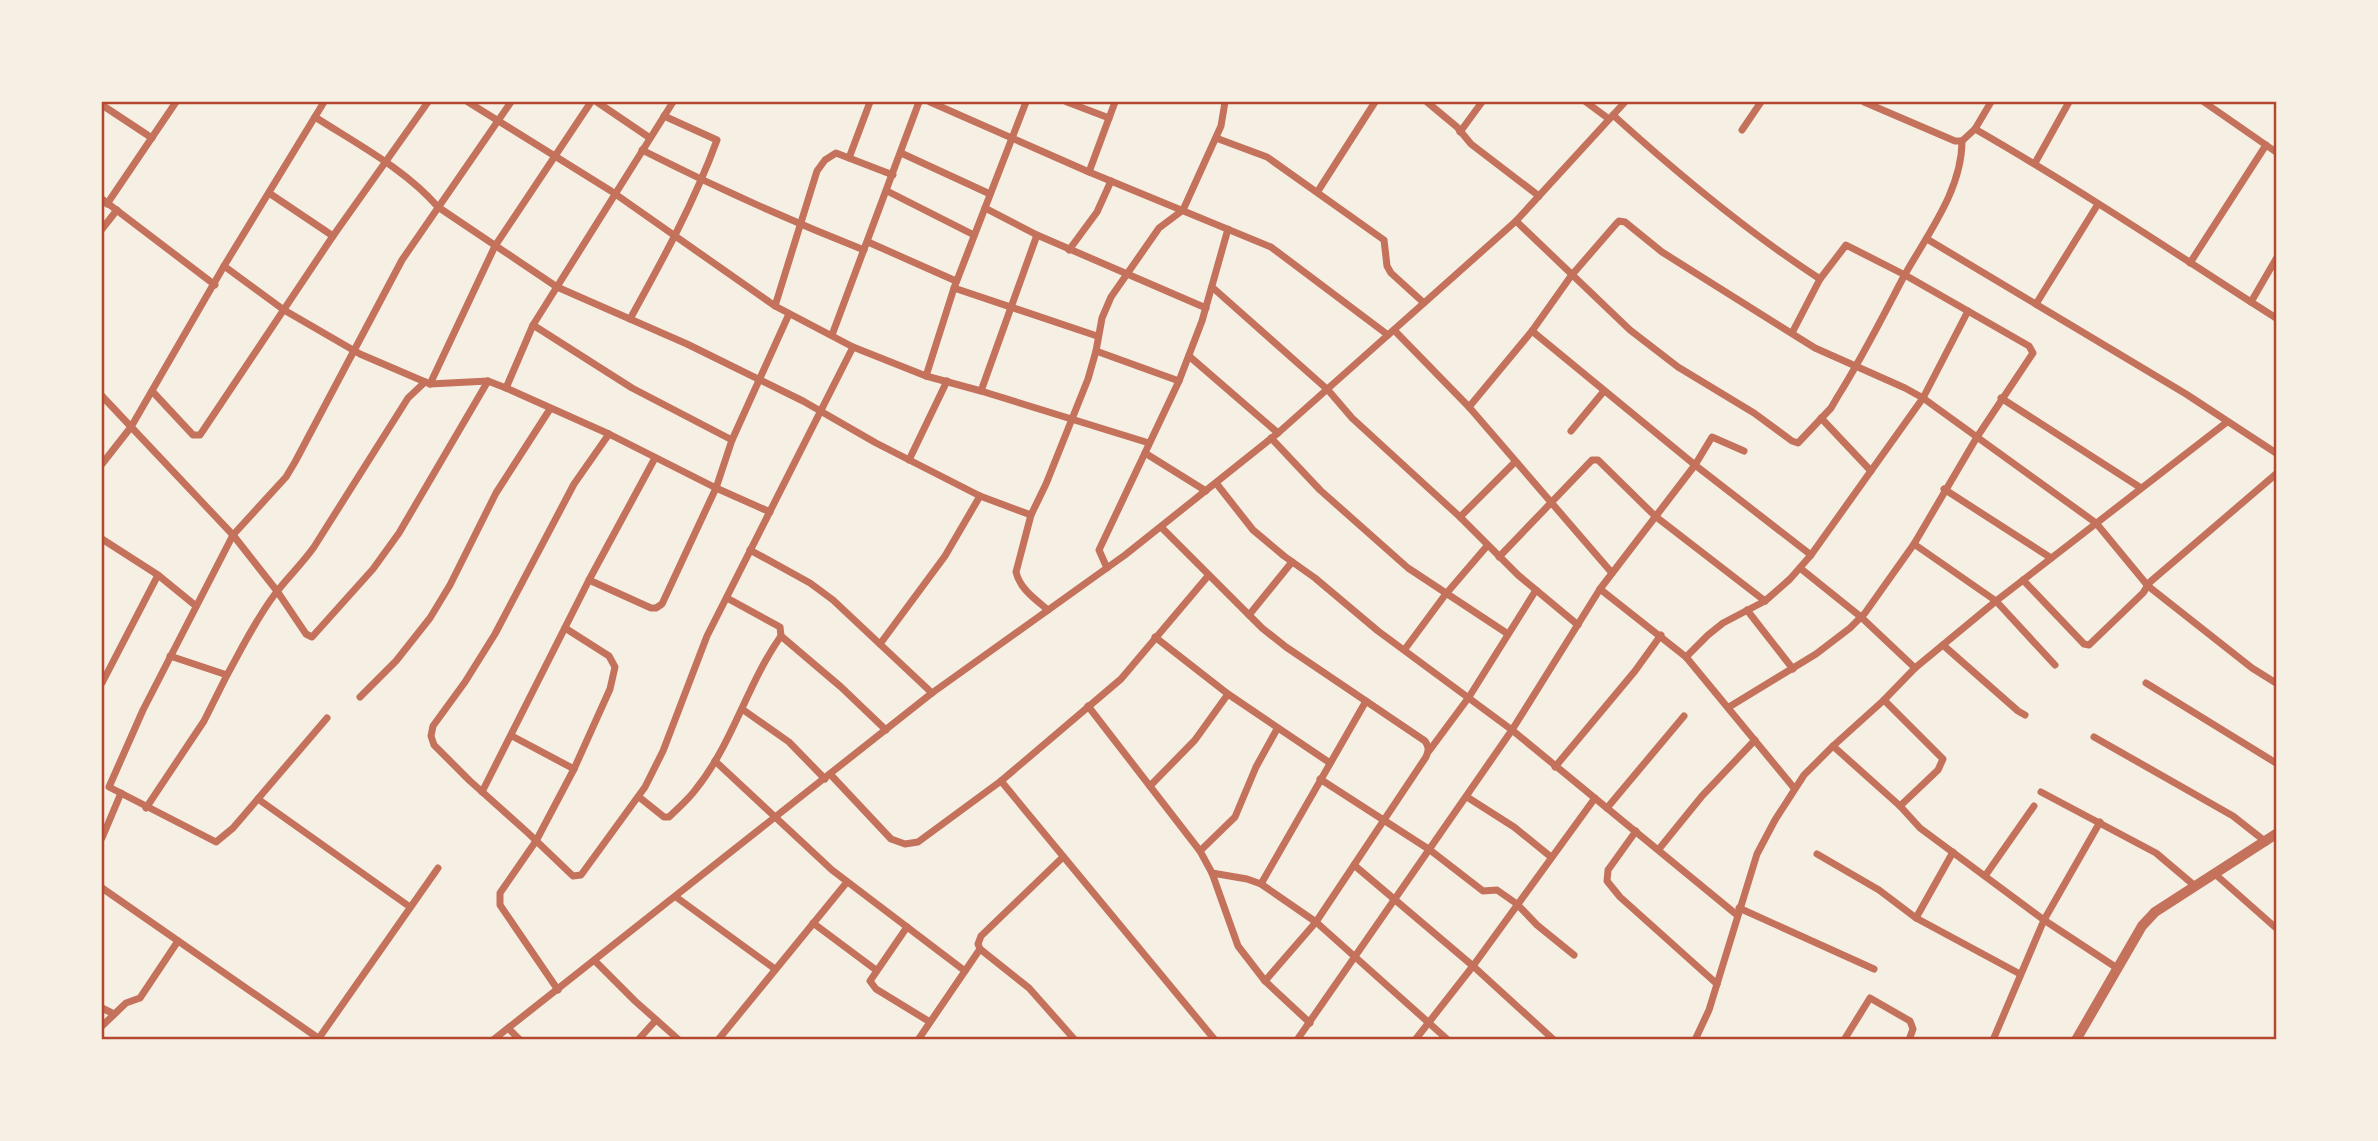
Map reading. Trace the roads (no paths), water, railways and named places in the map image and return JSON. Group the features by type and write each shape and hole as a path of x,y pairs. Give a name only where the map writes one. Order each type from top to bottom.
{"street":[{"path":"176,102 104,201 215,285"},
{"path":"102,464 131,428 224,266 324,102"},
{"path":"152,391 193,435 200,435 333,236 428,102"},
{"path":"468,102 615,194 775,306 853,347 926,376 1149,443"},
{"path":"327,718 233,828 216,842 105,786 233,535 286,477 402,260 511,102"},
{"path":"146,807 204,721 227,675 277,591 300,567 328,526 408,398 427,383 495,246 591,102"},
{"path":"597,102 650,138"},
{"path":"506,388 533,325 673,102"},
{"path":"849,158 870,102"},
{"path":"832,335 919,102"},
{"path":"930,102 1089,172 1271,247 1391,333 1469,407 1612,573"},
{"path":"926,376 955,284 1026,102"},
{"path":"1067,102 1109,118"},
{"path":"1089,172 1115,102"},
{"path":"1048,610 1018,582 1016,572 1031,516 1073,418 1096,351 1102,318 1111,297 1159,228 1183,210 1221,126 1225,102"},
{"path":"1318,191 1375,102"},
{"path":"1427,102 1471,144 1539,196"},
{"path":"1460,132 1482,102"},
{"path":"1586,102 1611,117 1723,209 1820,279"},
{"path":"493,1040 932,693 1107,568 1271,439 1516,221 1625,102"},
{"path":"1742,130 1761,102"},
{"path":"1870,103 1955,141 1962,141 1975,129 1991,102"},
{"path":"2035,163 2069,102"},
{"path":"2204,102 2277,152"},
{"path":"102,105 152,138"},
{"path":"630,319 676,235 702,181 717,140 664,116"},
{"path":"315,117 387,163 438,206 557,287 758,379 980,496 1031,516"},
{"path":"1975,129 2035,163 2277,318"},
{"path":"1216,138 1267,157 1384,240 1385,258 1391,274 1424,303"},
{"path":"1516,221 1630,330 1678,367 1754,413 1795,443 1801,441 1831,408 1857,367 1927,239 1959,172 1962,141"},
{"path":"2190,263 2266,145"},
{"path":"642,150 702,181 864,250"},
{"path":"775,306 817,171 824,160 836,153 893,175"},
{"path":"901,153 990,194"},
{"path":"1069,250 1097,212 1111,181"},
{"path":"887,191 974,235"},
{"path":"269,193 333,236"},
{"path":"2036,304 2098,204"},
{"path":"985,208 1126,276 1206,308"},
{"path":"102,229 117,210"},
{"path":"1469,407 1532,331 1571,276 1616,224 1622,221 1662,252 1815,348 1923,398 2096,523 2148,586 2242,660 2277,683"},
{"path":"1107,568 1099,550 1180,381 1206,308 1228,229"},
{"path":"981,391 1037,235"},
{"path":"1927,239 2186,394 2277,453"},
{"path":"867,242 1010,308 1097,336"},
{"path":"1729,707 1793,669 1850,628 1877,599 1914,544 1944,489 2029,359 2032,350 1905,275 1846,245 1820,279 1791,333"},
{"path":"2251,302 2277,259"},
{"path":"224,266 284,310 354,350 427,383 488,382 506,388 609,434 770,512"},
{"path":"1212,287 1328,390 1352,418 1461,517 1487,546 1578,625"},
{"path":"1686,657 1708,635 1765,601 1811,555 1923,398 1968,311"},
{"path":"589,580 651,608 656,608 666,597 716,488 732,440 758,379 789,314"},
{"path":"533,325 641,393 732,440"},
{"path":"1532,331 1695,465 1811,555"},
{"path":"609,434 574,484 489,643 466,682 433,726 431,736 433,745 576,877 586,868 639,797 663,751 697,659 726,598 853,347"},
{"path":"1096,351 1180,381"},
{"path":"1189,356 1278,433"},
{"path":"102,396 233,535 277,591 306,634 312,637 373,569 399,533 488,382"},
{"path":"909,460 947,382"},
{"path":"1571,431 1604,391"},
{"path":"2001,398 2141,488"},
{"path":"360,697 396,660 430,618 450,585 496,493 550,409"},
{"path":"1821,418 1871,471"},
{"path":"1695,1040 1709,1010 1757,855 1794,788 1833,746 1915,668 1996,601 2227,422"},
{"path":"1297,1040 1512,730 1600,589 1695,465 1712,437 1718,437 1744,451"},
{"path":"1271,439 1320,491 1374,540 1445,594 1508,634"},
{"path":"1145,453 1206,491"},
{"path":"482,792 589,580 655,458"},
{"path":"1499,557 1552,504 1585,466 1592,460 1598,460 1656,516 1765,601"},
{"path":"1461,517 1515,462"},
{"path":"2023,580 2084,644 2089,645 2148,586 2277,474"},
{"path":"1216,483 1253,530 1378,631 1512,730 1738,912 1874,969"},
{"path":"1944,489 2051,558"},
{"path":"880,644 944,556 980,496"},
{"path":"1161,527 1248,615 1286,647 1425,741 1429,751"},
{"path":"102,540 158,575 196,606"},
{"path":"1914,544 1996,601 2055,665"},
{"path":"1405,649 1445,594 1487,546"},
{"path":"750,550 810,583 833,600 932,693"},
{"path":"1248,615 1292,562"},
{"path":"1800,568 1861,617 1915,668"},
{"path":"102,683 158,575"},
{"path":"742,709 789,743 891,839 905,844 918,842 1000,780 1121,679 1208,576"},
{"path":"1600,589 1686,657 1794,788"},
{"path":"1265,981 1316,922 1429,751 1469,697 1536,590"},
{"path":"726,598 779,627 781,636 886,730"},
{"path":"1747,610 1793,669"},
{"path":"558,990 500,905 499,898 536,841 574,769 610,689 615,667 609,656 565,628"},
{"path":"1555,766 1635,671 1661,635"},
{"path":"639,797 660,816 669,817 696,790 716,761 753,680 781,636"},
{"path":"1155,637 1228,694 1330,763"},
{"path":"1943,645 2018,712 2025,715"},
{"path":"170,656 227,675"},
{"path":"2146,683 2277,763"},
{"path":"1150,786 1195,740 1228,694"},
{"path":"1884,700 1943,759 1938,771 1900,806"},
{"path":"1261,884 1366,701"},
{"path":"1088,706 1200,851 1212,873 1238,946 1265,981 1310,1023"},
{"path":"1607,808 1685,716"},
{"path":"1200,851 1235,817 1256,766 1277,729"},
{"path":"512,736 574,769"},
{"path":"2094,737 2233,816 2266,842"},
{"path":"1659,849 1702,796 1755,740"},
{"path":"1833,746 1900,806 1920,828 2044,920 2117,968"},
{"path":"716,761 847,881 965,971"},
{"path":"1320,779 1430,850 1483,891 1497,890 1517,904 1537,925 1574,955"},
{"path":"1000,780 1216,1040"},
{"path":"2041,792 2156,853 2195,886"},
{"path":"102,838 121,793"},
{"path":"1466,797 1514,827 1551,857"},
{"path":"1415,1040 1595,798"},
{"path":"258,799 410,907"},
{"path":"1985,876 2034,806"},
{"path":"1993,1040 2044,920 2100,822"},
{"path":"1636,831 1608,870 1607,881 1620,897 1717,984"},
{"path":"2076,1040 2141,926 2155,912 2277,834"},
{"path":"1916,918 1953,852"},
{"path":"1817,854 1879,890 1916,918 2020,974"},
{"path":"1063,857 981,936 978,944 980,949 1029,988 1075,1040"},
{"path":"1354,865 1554,1040"},
{"path":"102,888 320,1039 438,868"},
{"path":"1212,873 1261,884 1316,922 1448,1040"},
{"path":"2215,874 2277,928"},
{"path":"718,1040 847,881"},
{"path":"676,897 775,969"},
{"path":"813,923 876,970"},
{"path":"907,928 870,981 876,989 930,1022"},
{"path":"102,1026 127,1003 140,998 178,941"},
{"path":"918,1040 980,949"},
{"path":"595,961 678,1040"},
{"path":"1844,1040 1870,998 1910,1021 1913,1029 1909,1040"},
{"path":"102,1008 114,1014"},
{"path":"639,1040 656,1020"},
{"path":"509,1029 520,1040"}]}
